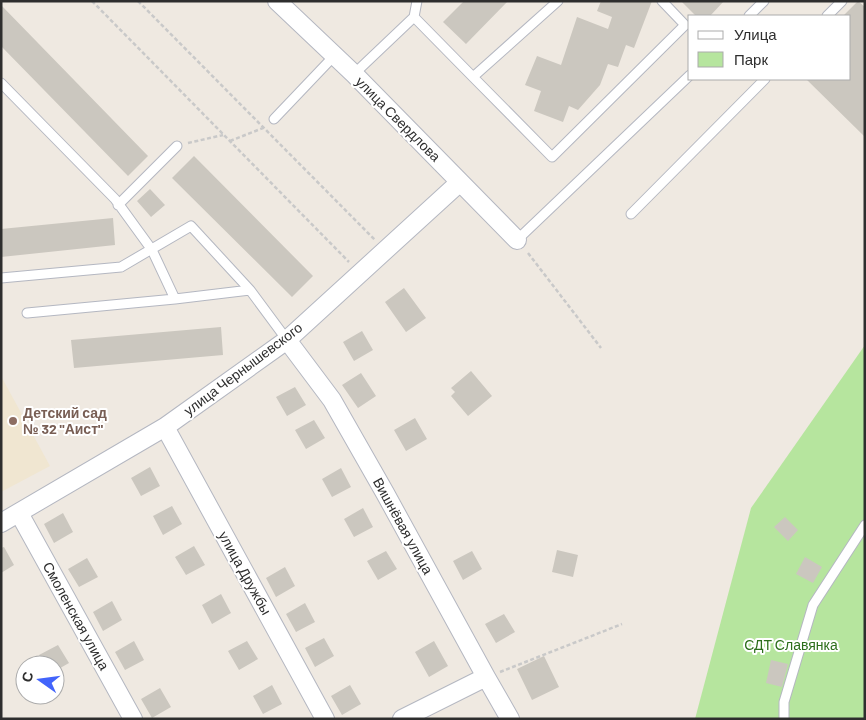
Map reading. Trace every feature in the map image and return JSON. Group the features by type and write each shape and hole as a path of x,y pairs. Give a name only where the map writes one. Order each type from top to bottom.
{"street":[{"name":"улица Свердлова","path":"277,1 354,74 518,240"},
{"name":"улица Чернышевского","path":"1,523 165,427 287,340 460,182"},
{"name":"Вишнёвая улица","path":"287,340 332,400 510,719"},
{"name":"улица Дружбы","path":"165,427 325,719"},
{"name":"Смоленская улица","path":"18,513 132,719"},
{"path":"402,719 486,677"}],"lane":[{"path":"354,74 414,17 417,1"},
{"path":"474,77 558,1"},
{"path":"414,17 552,157 687,27 662,1"},
{"path":"750,15 764,1"},
{"path":"828,15 842,1"},
{"path":"274,119 334,56"},
{"path":"518,240 688,76"},
{"path":"631,214 764,80"},
{"path":"1,83 114,199 152,250 174,299"},
{"path":"118,205 177,146"},
{"path":"1,278 121,268 191,226 250,290 287,340"},
{"path":"27,313 250,290"},
{"path":"784,719 784,702 813,605 865,525"}],"path":[{"path":"92,1 360,273"},
{"path":"138,1 385,250"},
{"path":"230,142 263,128"},
{"path":"177,146 223,135"},
{"path":"518,240 601,348"},
{"path":"486,677 622,624"}],"shaded area":[{"name":"Детский сад № 32 \"Аист\"","path":"1,376 50,466 1,492"}],"green space":[{"name":"СДТ Славянка","path":"865,345 865,719 695,719 751,508"}],"building":[{"path":"464,1 508,1 466,44 443,22"},
{"path":"601,1 652,1 634,48 626,45 618,67 608,64 600,85 578,110 569,106 563,122 534,111 541,91 525,85 537,56 561,65 577,17 608,29 612,17 597,11"},
{"path":"681,1 724,1 711,15 695,15"},
{"path":"858,1 865,7 865,137 807,80 851,80 851,15 844,15"},
{"path":"1,5 148,156 128,176 1,46"},
{"path":"194,156 313,276 292,297 172,178"},
{"path":"150,189 165,205 151,217 137,201"},
{"path":"113,218 115,245 1,257 1,229"},
{"path":"404,288 426,318 406,332 385,302"},
{"path":"221,327 223,355 74,368 71,340"},
{"path":"362,331 373,350 354,361 343,342"},
{"path":"471,371 492,396 468,416 451,396 455,392 451,388"},
{"path":"361,373 376,396 358,408 342,385"},
{"path":"295,387 306,405 287,416 276,397"},
{"path":"415,418 427,439 406,451 394,430"},
{"path":"314,420 325,438 306,449 295,430"},
{"path":"150,467 160,486 141,496 131,478"},
{"path":"341,468 351,487 332,497 322,479"},
{"path":"172,506 182,524 163,535 153,516"},
{"path":"363,508 373,527 354,537 344,519"},
{"path":"63,513 73,532 54,543 44,524"},
{"path":"785,517 798,530 788,541 774,527"},
{"path":"194,546 205,565 186,575 175,557"},
{"path":"4,547 14,565 1,573 1,548"},
{"path":"557,550 578,555 573,577 552,572"},
{"path":"386,551 397,569 378,580 367,561"},
{"path":"472,551 482,569 463,580 453,561"},
{"path":"805,557 822,567 813,583 796,574"},
{"path":"87,558 98,577 79,587 68,569"},
{"path":"285,567 295,586 276,597 266,578"},
{"path":"221,594 231,613 212,624 202,605"},
{"path":"112,601 122,620 103,631 93,612"},
{"path":"305,603 315,622 296,632 286,614"},
{"path":"504,614 515,632 496,643 485,624"},
{"path":"324,638 334,656 315,667 305,648"},
{"path":"134,641 144,660 125,670 115,652"},
{"path":"247,641 258,659 239,670 228,651"},
{"path":"434,641 448,666 429,677 415,652"},
{"path":"58,645 64,655 39,655"},
{"path":"65,656 69,663 65,665"},
{"path":"544,656 559,687 532,700 517,669"},
{"path":"771,660 788,664 782,687 766,683"},
{"path":"272,685 282,704 263,714 253,696"},
{"path":"350,685 361,704 342,715 331,696"},
{"path":"160,688 171,707 152,718 141,699"}],"place":[{"name":"Детский сад № 32 \"Аист\"","path":"13,421"}]}
